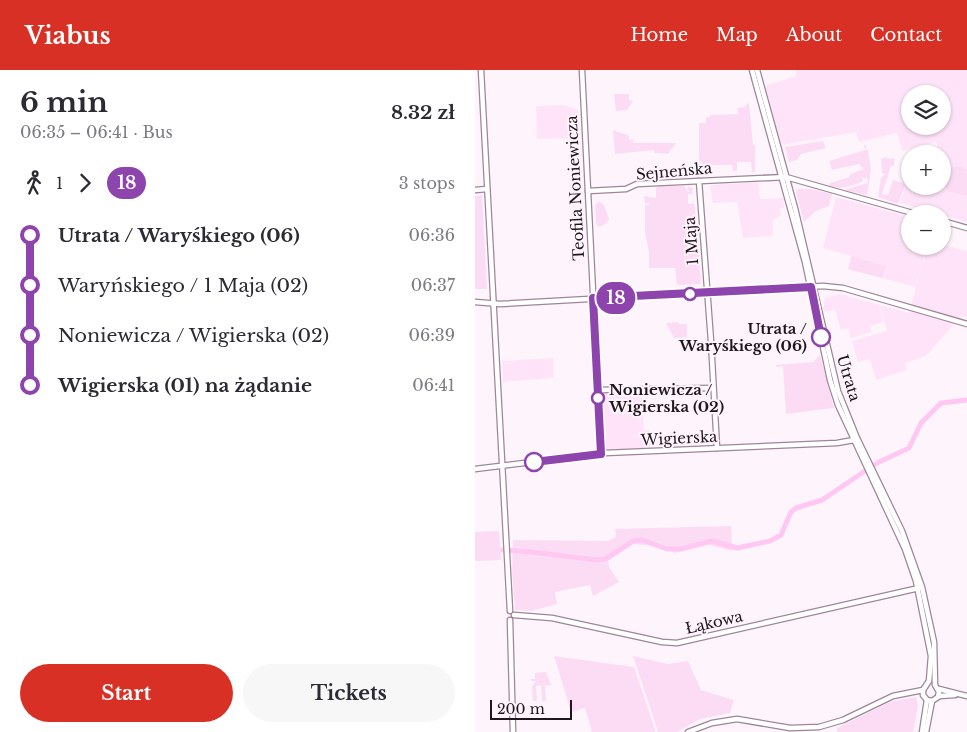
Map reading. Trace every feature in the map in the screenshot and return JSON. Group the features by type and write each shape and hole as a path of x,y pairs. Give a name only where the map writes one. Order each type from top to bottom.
{"street":[{"path":"481,70 506,548 510,611 514,615 510,620 510,658 515,732"},
{"name":"Teofila Noniewicza","path":"582,70 601,454"},
{"name":"Utrata","path":"753,70 813,287"},
{"name":"Utrata","path":"757,70 777,153"},
{"name":"Sejneńska","path":"588,191 627,189 636,184 762,177 784,178 901,210"},
{"name":"Sejneńska","path":"784,178 795,182 803,182"},
{"name":"Utrata","path":"784,178 790,189 834,378 855,440 920,587 934,642 935,685"},
{"name":"1 Maja","path":"699,181 717,448"},
{"path":"790,189 795,182"},
{"path":"475,190 487,189"},
{"path":"951,223 967,228"},
{"path":"475,302 493,303 813,287 843,288 967,324"},
{"path":"598,390 713,388"},
{"name":"Wigierska","path":"475,469 601,454 837,443 855,440"},
{"name":"Utrata","path":"920,587 930,644 929,684"},
{"name":"Łąkowa","path":"514,615 552,618 662,642 677,642 920,587"},
{"path":"510,611 506,615 510,620"},
{"path":"510,642 515,732"},
{"path":"923,692 929,684 935,685 939,689 967,696"},
{"path":"939,689 939,696"},
{"path":"688,732 712,722 737,719 790,728 819,727 843,720 893,696 909,692 923,692 930,700 926,732"},
{"path":"930,700 939,696 967,696"},
{"path":"922,732 930,700"}],"shaded area":[{"path":"796,70 967,70 967,222 951,217 951,205 907,205 900,203 902,195 951,195 951,145 937,145 936,142 925,145 901,145 901,147 897,133 859,142 856,132 783,145 780,141 765,86 796,76"},
{"path":"614,94 629,94 629,100 633,101 627,110 616,111"},
{"path":"749,103 753,145 755,145 755,172 752,172 751,162 737,162 737,171 733,171 732,165 703,165 699,159 699,123 706,123 706,117 710,117 710,115 738,114 737,108 744,107"},
{"path":"565,105 578,110 580,138 537,139 536,106"},
{"path":"613,130 630,136 628,139 633,140 633,143 676,143 668,154 655,153 654,150 615,154"},
{"path":"823,141 826,148 801,154 797,160 789,162 785,147"},
{"path":"868,150 871,170 867,195 844,190 868,183 867,178 862,176 863,181 850,186 829,186 830,183 850,177 850,174 864,169 859,164 832,170 829,161"},
{"path":"887,157 887,159 894,158 894,166 891,166 882,194 888,195 893,180 901,182 902,195 898,204 878,197 881,178 885,174 882,173 881,159"},
{"path":"957,166 967,169 967,196 951,192 951,169"},
{"path":"758,182 760,199 783,198 784,208 780,208 781,216 773,219 773,236 743,238 737,202 713,203 710,187 712,185"},
{"path":"659,186 684,186 688,192 690,191 687,190 688,186 694,189 692,191 693,194 688,194 688,204 694,203 695,207 701,284 677,285 675,268 649,268 649,252 645,233 645,205 650,203 645,204 644,196 656,198 656,188"},
{"path":"798,189 810,189 832,194 829,206 816,211 804,222 796,192"},
{"path":"482,195 487,289 475,289 475,196"},
{"path":"836,197 901,215 901,255 925,255 916,286 925,255 951,255 951,247 967,251 967,317 961,316 926,356 905,363 907,370 876,380 870,359 858,362 852,341 887,331 880,305 909,313 916,287 848,269 851,256 823,248"},
{"path":"599,201 604,205 609,219 606,224 599,227 596,224 595,205"},
{"path":"852,256 886,266 882,278 848,269"},
{"path":"840,294 879,305 884,322 870,326 872,332 851,338 848,328 841,330 835,310 823,312 825,298"},
{"path":"678,322 679,324 687,324 687,337 674,338 666,323"},
{"path":"820,355 834,408 786,414 783,366 776,367 776,365 813,362"},
{"path":"553,358 554,378 503,382 502,361"},
{"path":"600,391 621,391 621,397 634,396 634,391 642,391 644,430 649,430 650,450 602,452"},
{"path":"731,526 732,551 706,544 675,553 657,546 634,544 608,561 609,567 619,582 593,596 590,585 555,592 557,604 532,611 515,610 512,572 513,540 608,541 616,537 615,529"},
{"path":"499,531 501,560 475,561 475,532"},
{"path":"554,656 634,667 656,732 592,732 585,708 571,712"},
{"path":"633,656 668,664 688,661 701,690 734,700 730,713 700,719 677,732 658,732"},
{"path":"546,672 552,687 551,685 545,686 546,701 542,701 541,685 536,686 537,701 533,701 532,686 536,681 531,681 531,679 535,679 535,673"},
{"path":"916,697 918,705 913,732 837,732 837,728 890,702"}],"waterway":[{"path":"503,550 596,560 605,559 633,541 642,540 667,549 681,549 712,541 737,548 770,541 781,535 791,512 796,508 822,500 877,463 909,448 921,423 941,403 967,400"}],"bus line":[{"name":"18","path":"534,462 601,454 593,298 811,287 821,337"}],"place":[{"name":"Utrata / Waryśkiego (06)","path":"821,337"},
{"name":"Noniewicza / Wigierska (02)","path":"598,398"}]}
